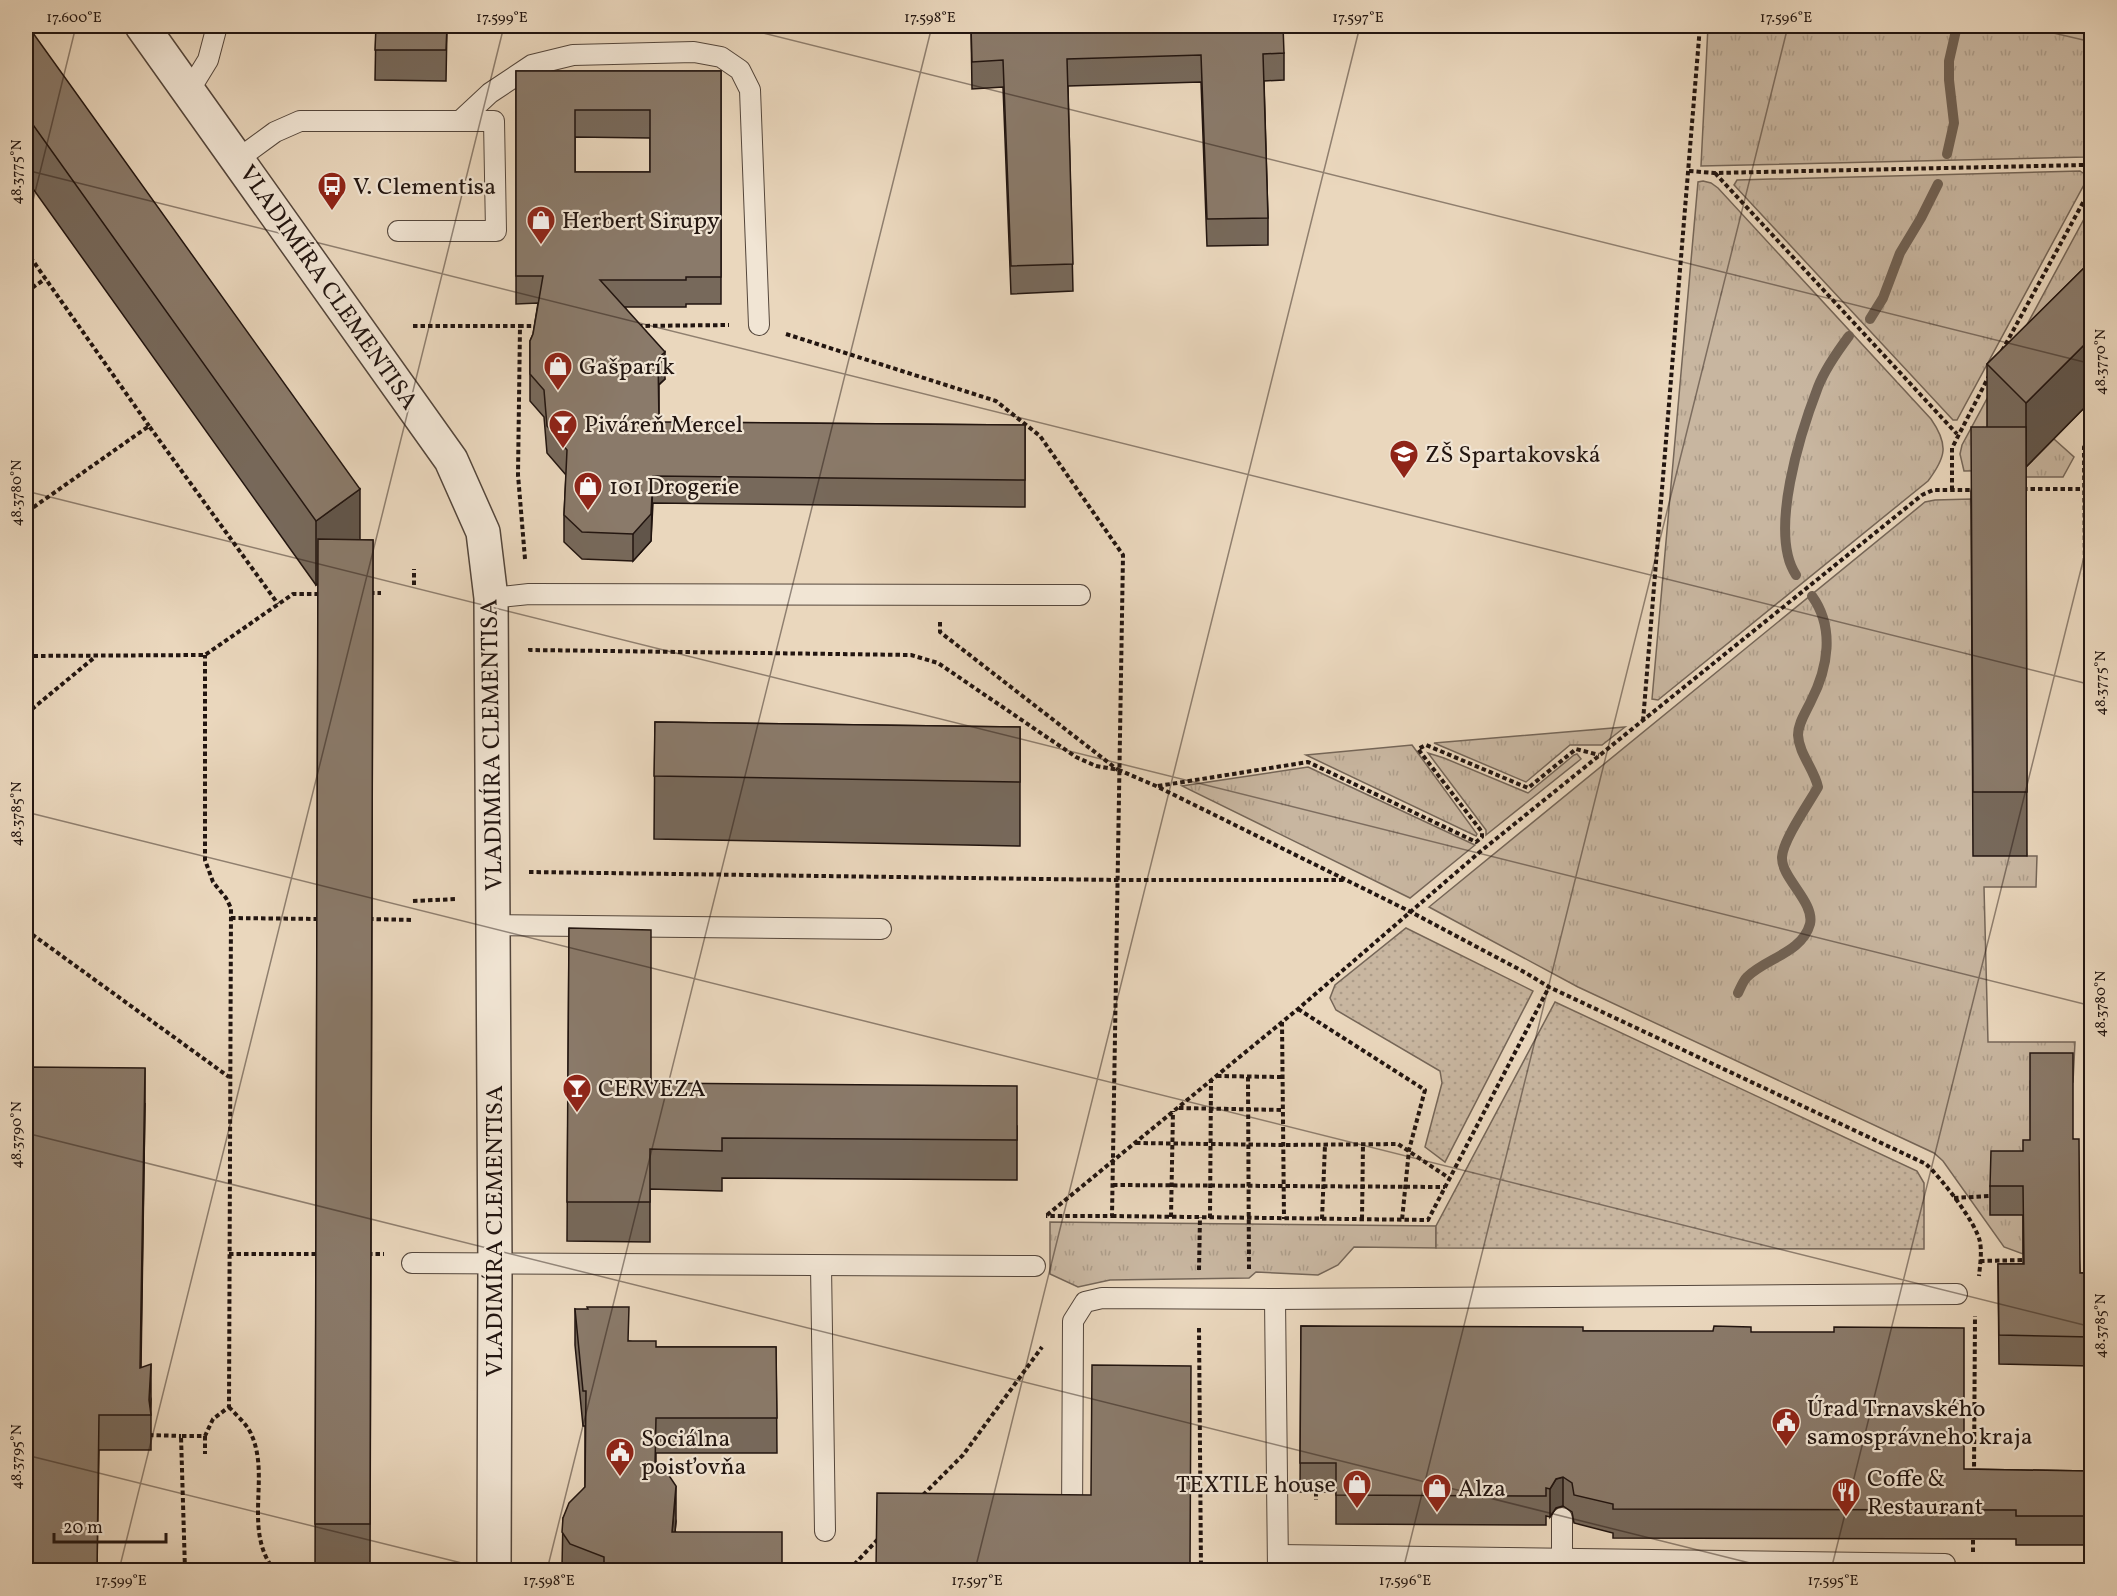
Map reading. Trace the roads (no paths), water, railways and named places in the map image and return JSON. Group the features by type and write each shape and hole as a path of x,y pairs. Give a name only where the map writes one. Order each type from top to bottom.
{"street":[{"name":"VLADIMÍRA CLEMENTISA","path":"142,26 451,460 483,532 491,598 495,1265 494,1570"}],"lane":[{"path":"189,91 208,60 217,26"},
{"path":"461,120 490,93 532,65 573,54 694,52 722,57 740,70 750,90 759,325"},
{"path":"238,159 275,132 300,121 494,121 496,231 398,231"},
{"path":"491,598 530,594 1080,595"},
{"path":"493,925 881,929"},
{"path":"412,1263 1035,1266"},
{"path":"821,1266 825,1531"},
{"path":"1072,1522 1073,1321 1084,1302 1102,1298 1275,1299 1957,1294"},
{"path":"1275,1299 1278,1563 1562,1559 1945,1564 1945,1570"},
{"path":"1562,1518 1562,1559"}],"waterway":[{"path":"1947,154 1954,123 1949,61 1957,26"},
{"path":"1870,319 1883,298 1900,253 1938,184"},
{"path":"1796,575 1788,557 1785,534 1790,482 1803,429 1818,387 1828,367 1849,336"},
{"path":"1738,993 1746,979 1755,970 1792,949 1806,934 1810,924 1808,907 1787,873 1782,857 1791,832 1818,787 1801,749 1798,735 1825,662 1824,621 1812,596"}],"place":[{"name":"V. Clementisa","path":"332,212"},
{"name":"Herbert Sirupy","path":"541,246"},
{"name":"Gašparík","path":"558,392"},
{"name":"Piváreň Mercel","path":"563,450"},
{"name":"ZŠ Spartakovská","path":"1404,480"},
{"name":"101 Drogerie","path":"588,512"},
{"name":"CERVEZA","path":"577,1114"},
{"name":"Úrad Trnavského samosprávneho kraja","path":"1786,1448"},
{"name":"Sociálna poisťovňa","path":"620,1478"},
{"name":"TEXTILE house","path":"1357,1510"},
{"name":"Alza","path":"1437,1514"},
{"name":"Coffe & Restaurant","path":"1846,1518"}]}
